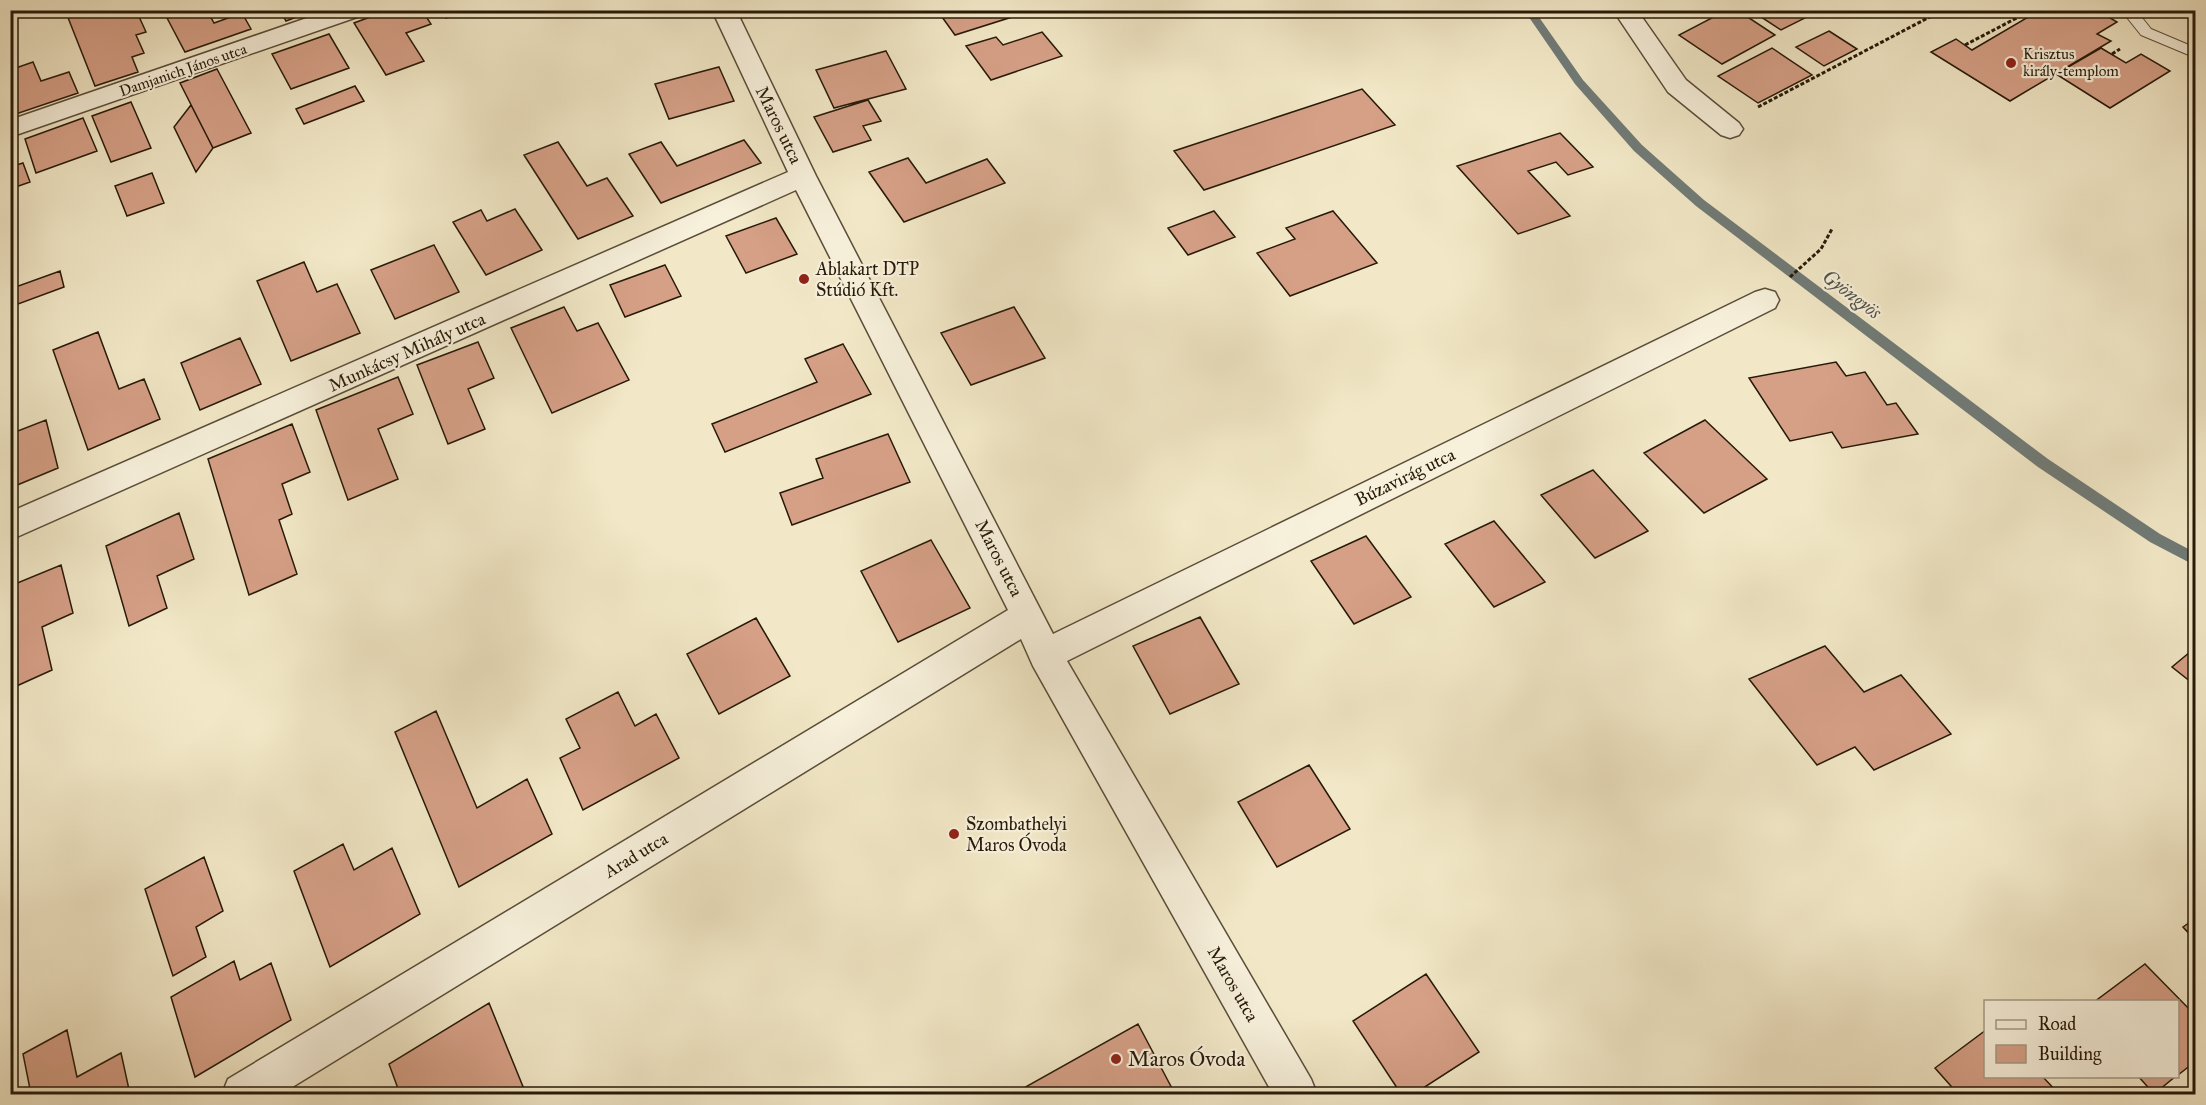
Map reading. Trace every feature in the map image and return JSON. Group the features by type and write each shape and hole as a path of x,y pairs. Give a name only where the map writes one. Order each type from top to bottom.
{"street":[{"name":"Damjanich János utca","path":"10,129 355,10"},
{"name":"Maros utca","path":"724,10 803,176 1028,616 1045,655 1296,1095"},
{"path":"1625,10 1677,86 1727,127"},
{"name":"Munkácsy Mihály utca","path":"10,527 803,176"},
{"name":"Búzavirág utca","path":"1045,655 1765,300"},
{"name":"Arad utca","path":"243,1095 1028,616"}],"lane":[{"path":"2128,10 2146,32 2196,54"}],"path":[{"path":"1727,127 1943,10"},
{"path":"1965,45 2032,10"},
{"path":"1821,249 1832,229"}],"building":[{"path":"65,10 136,10 146,32 136,35 144,53 132,57 138,72 95,86"},
{"path":"188,10 207,10 214,23 242,13 251,29 185,52 167,18"},
{"path":"280,10 315,10 286,21"},
{"path":"389,10 422,10 431,24 406,33 424,61 386,75 354,23"},
{"path":"442,10 467,10 446,18"},
{"path":"937,10 1030,10 1031,11 955,35"},
{"path":"1727,10 1737,10 1775,35 1722,64 1679,35"},
{"path":"1761,10 1797,10 1807,17 1781,30 1755,13"},
{"name":"Krisztus király-templom","path":"2040,10 2056,10 2061,13 2066,10 2097,10 2117,22 2097,34 2111,41 2010,101 1931,52 1956,39 1972,50"},
{"path":"1829,31 1857,49 1824,66 1796,47"},
{"path":"1042,32 1062,56 991,80 966,46 996,37 1003,45"},
{"path":"329,34 349,68 291,89 272,54"},
{"path":"1772,48 1812,75 1758,103 1718,76"},
{"path":"2101,48 2126,63 2141,54 2170,71 2110,108 2056,74"},
{"path":"886,51 906,89 834,108 816,70"},
{"path":"33,62 41,81 69,72 78,93 10,116 10,70"},
{"path":"719,67 734,101 669,119 655,84"},
{"path":"217,69 251,133 213,148 180,83"},
{"path":"355,86 364,101 304,124 296,109"},
{"path":"1362,89 1395,125 1204,190 1174,151"},
{"path":"868,100 881,121 863,126 871,140 833,152 814,117"},
{"path":"131,102 151,148 111,162 92,116"},
{"path":"191,105 213,148 196,172 174,127"},
{"path":"83,118 97,151 36,173 25,139"},
{"path":"1560,133 1593,167 1568,175 1556,162 1528,171 1570,216 1518,234 1457,166"},
{"path":"744,140 761,163 661,203 629,154 661,142 677,166"},
{"path":"558,142 587,186 607,178 633,216 578,239 524,155"},
{"path":"908,158 926,183 987,159 1005,183 904,222 869,172"},
{"path":"23,163 30,182 10,189 10,167"},
{"path":"152,173 164,203 127,216 115,186"},
{"path":"515,209 542,250 486,275 453,222 481,210 487,221"},
{"path":"1214,211 1235,237 1188,255 1168,228"},
{"path":"1333,211 1377,263 1290,296 1257,253 1295,239 1286,228"},
{"path":"776,218 797,254 746,273 726,236"},
{"path":"434,245 459,292 395,319 371,270"},
{"path":"304,262 317,292 337,284 360,333 291,361 257,281"},
{"path":"665,265 681,296 625,317 610,285"},
{"path":"60,271 64,287 10,307 10,289"},
{"path":"564,307 577,331 598,323 629,380 552,413 511,328"},
{"path":"1014,307 1045,358 971,385 941,333"},
{"path":"98,332 119,389 144,379 160,419 88,450 53,350"},
{"path":"240,338 261,384 200,410 181,363"},
{"path":"478,342 494,378 468,389 485,429 448,444 417,365"},
{"path":"843,344 871,394 725,452 712,424 817,382 805,359"},
{"path":"1836,362 1846,376 1865,372 1887,405 1896,403 1918,434 1842,448 1832,432 1790,441 1749,378"},
{"path":"398,377 413,414 378,429 398,479 348,500 316,410"},
{"path":"46,420 58,468 10,488 10,434"},
{"path":"1705,420 1767,479 1704,513 1644,453"},
{"path":"292,424 310,472 282,484 292,514 279,520 297,574 249,595 208,459"},
{"path":"888,434 910,482 792,525 780,493 823,478 816,459"},
{"path":"1593,470 1648,531 1595,558 1541,495"},
{"path":"179,513 194,559 157,576 167,608 129,626 106,546"},
{"path":"1494,521 1545,582 1494,607 1445,544"},
{"path":"1366,536 1411,597 1354,624 1311,561"},
{"path":"931,540 970,608 898,642 861,571"},
{"path":"61,565 73,613 42,627 52,670 10,689 10,586"},
{"path":"1200,617 1239,684 1170,714 1133,646"},
{"path":"756,618 790,676 719,714 687,654"},
{"path":"1825,646 1864,692 1901,675 1951,734 1874,770 1855,747 1817,765 1749,679"},
{"path":"2196,647 2196,686 2172,667"},
{"path":"618,692 635,726 656,714 679,758 583,810 560,758 580,748 566,719"},
{"path":"436,711 477,808 527,779 552,834 459,887 395,732"},
{"path":"1309,765 1350,829 1277,867 1238,802"},
{"path":"343,844 354,870 392,848 420,914 330,967 294,871"},
{"path":"204,857 223,911 196,927 206,957 173,976 145,889"},
{"path":"2196,918 2196,941 2183,927"},
{"path":"234,961 240,980 271,963 291,1020 195,1077 171,997"},
{"path":"2145,964 2196,1016 2196,1061 2179,1074 2179,1000 2097,1000"},
{"path":"1426,974 1479,1052 1414,1094 1401,1094 1353,1021"},
{"path":"489,1003 526,1094 400,1094 389,1064"},
{"name":"Maros Óvoda","path":"1138,1024 1175,1094 1013,1094"},
{"path":"67,1030 77,1077 121,1053 130,1094 31,1094 23,1054"},
{"path":"1984,1031 1984,1078 2044,1078 2059,1094 1958,1094 1935,1068"},
{"path":"2140,1078 2174,1078 2154,1094"}],"waterway":[{"name":"Gyöngyös","path":"1529,10 1579,82 1638,148 1700,203 2043,463 2155,538 2196,560"}],"place":[{"name":"Krisztus király-templom","path":"2011,63"},
{"name":"Ablakart DTP Stúdió Kft.","path":"804,279"},
{"name":"Szombathelyi Maros Óvoda","path":"954,834"},
{"name":"Maros Óvoda","path":"1116,1059"}]}
